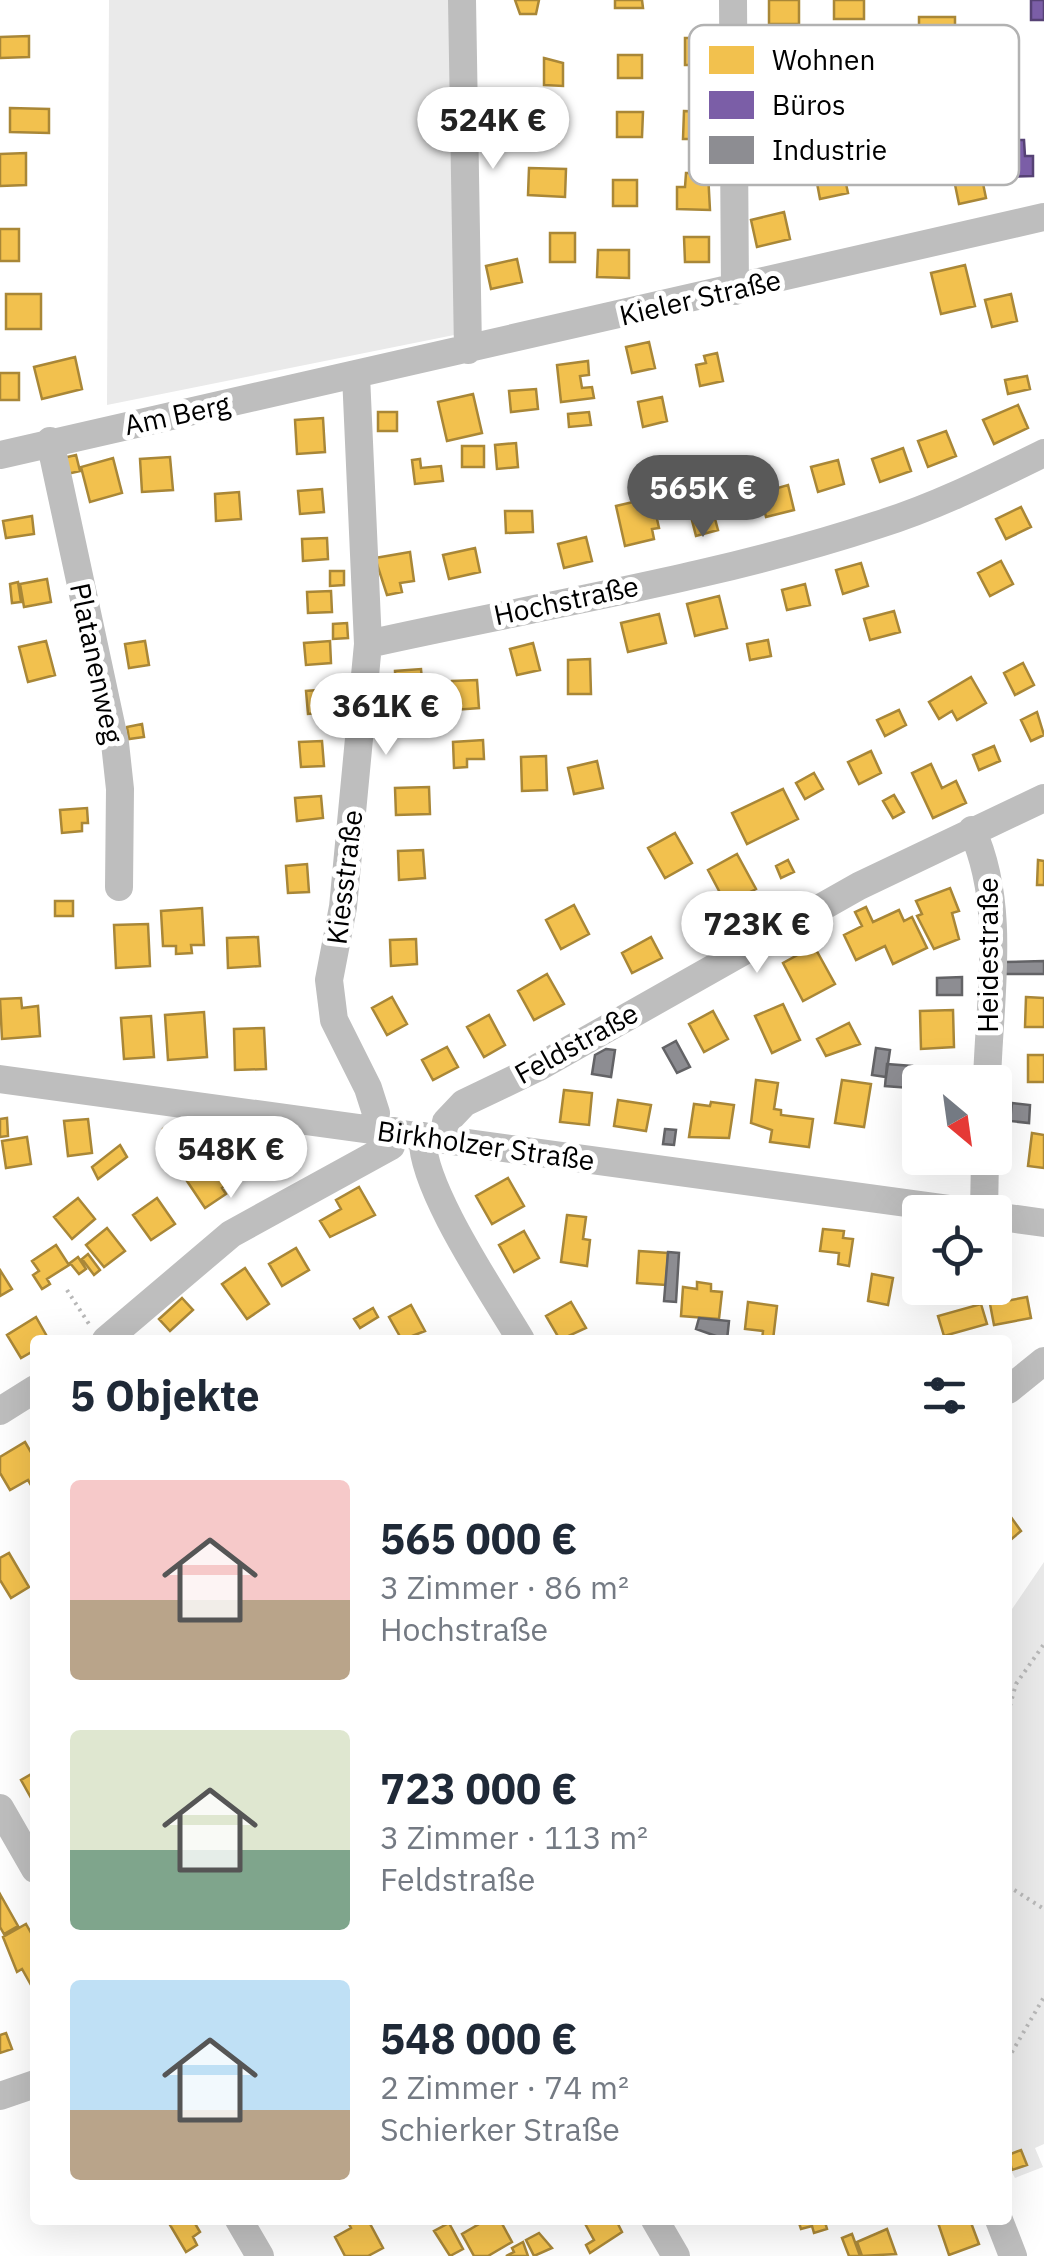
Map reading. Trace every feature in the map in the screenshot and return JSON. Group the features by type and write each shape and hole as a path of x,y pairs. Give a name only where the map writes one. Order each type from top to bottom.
{"street":[{"path":"462,0 468,350"},
{"path":"733,0 733,25"},
{"path":"734,185 735,291"},
{"name":"Kieler Straße","path":"356,376 1044,218"},
{"name":"Am Berg","path":"0,455 356,376"},
{"name":"Kiesstraße","path":"356,376 368,644 343,907 329,980 334,1020 383,1130"},
{"name":"Platanenweg","path":"50,441 116,743 120,789 119,887"},
{"name":"Hochstraße","path":"368,644 686,574 875,526 947,500 1044,453"},
{"name":"Feldstraße","path":"433,1137 464,1103 537,1068 858,886 1044,798"},
{"name":"Heidestraße","path":"972,830 987,863 992,895 987,1065"},
{"name":"Birkholzer Straße","path":"0,1080 902,1202"},
{"path":"99,1334 139,1330 231,1234 391,1146 383,1130"},
{"path":"433,1137 421,1150 446,1211 518,1335"},
{"path":"1012,1218 1044,1223"},
{"path":"1012,1387 1044,1361"},
{"path":"0,1411 30,1392"},
{"path":"0,1808 30,1860"},
{"path":"0,2096 30,2086"},
{"path":"242,2225 260,2256"},
{"path":"658,2225 676,2256"},
{"path":"1001,2225 1014,2256"}],"path":[{"path":"67,1290 99,1334"},
{"path":"1012,1698 1016,1684 1044,1644"},
{"path":"1012,1888 1044,1908"},
{"path":"1012,2052 1044,1998"}],"shaded area":[{"path":"109,0 459,0 459,334 107,405"},
{"path":"1044,1562 1044,2144 1035,2148 1043,2167 1015,2178 1012,2172 1012,1609"}],"building: Wohnen":[{"path":"515,0 539,0 536,14 520,14"},
{"path":"615,0 642,0 643,8 615,8"},
{"path":"769,0 799,0 799,24 769,24"},
{"path":"834,0 864,0 864,19 834,19"},
{"path":"919,17 955,17 955,25 919,25"},
{"path":"29,36 29,57 0,58 0,37"},
{"path":"685,38 689,38 689,65 685,65"},
{"path":"618,55 642,55 642,78 618,78"},
{"path":"544,58 563,63 563,86 544,85"},
{"path":"542,105 559,106 558,142 526,138 527,109 542,110"},
{"path":"10,108 49,109 49,133 10,132"},
{"path":"684,111 689,111 689,139 683,139"},
{"path":"617,112 643,112 642,137 617,137"},
{"path":"26,153 26,185 0,186 0,154"},
{"path":"529,168 566,169 565,197 528,195"},
{"path":"686,173 689,185 709,185 710,210 677,209 677,187 685,187"},
{"path":"613,180 637,180 637,206 613,206"},
{"path":"817,185 846,185 848,193 820,199"},
{"path":"955,185 983,185 986,198 959,204"},
{"path":"784,212 790,239 757,247 751,220"},
{"path":"0,229 19,229 19,261 0,261"},
{"path":"550,233 575,233 575,262 550,262"},
{"path":"684,237 709,237 709,262 685,262"},
{"path":"598,250 629,250 629,278 597,277"},
{"path":"517,259 522,282 491,289 486,266"},
{"path":"965,265 975,306 941,314 931,273"},
{"path":"6,294 41,294 41,329 6,329"},
{"path":"1011,294 1017,321 992,327 985,300"},
{"path":"649,342 655,368 632,373 626,347"},
{"path":"717,353 723,381 700,386 696,365 706,363 704,356"},
{"path":"75,357 82,389 42,399 34,367"},
{"path":"588,361 589,375 580,376 582,388 592,387 594,398 561,402 557,365"},
{"path":"0,373 19,373 19,400 0,400"},
{"path":"1027,376 1030,389 1008,394 1005,380"},
{"path":"536,389 538,409 511,412 509,391"},
{"path":"473,394 482,433 447,441 438,402"},
{"path":"662,397 667,421 643,427 638,402"},
{"path":"1018,405 1028,428 994,444 983,420"},
{"path":"378,412 397,412 397,431 378,431"},
{"path":"589,412 591,425 569,427 568,414"},
{"path":"323,418 325,452 297,454 295,420"},
{"path":"946,431 956,456 928,467 918,441"},
{"path":"516,443 518,467 497,469 495,445"},
{"path":"462,446 484,446 484,467 462,467"},
{"path":"903,448 911,471 880,482 872,459"},
{"path":"76,455 80,471 67,474 63,458"},
{"path":"170,457 173,490 142,492 140,459"},
{"path":"113,458 122,493 90,502 81,467"},
{"path":"420,459 421,468 441,466 443,481 415,484 412,460"},
{"path":"838,460 844,484 818,492 811,467"},
{"path":"788,485 794,510 766,517 760,493"},
{"path":"322,489 324,512 300,514 298,491"},
{"path":"708,491 710,498 725,494 729,512 714,515 718,530 696,536 686,497"},
{"path":"239,492 241,519 216,521 215,494"},
{"path":"646,499 648,511 655,510 659,528 652,529 654,539 625,546 616,506"},
{"path":"1021,507 1031,527 1006,539 996,519"},
{"path":"505,511 532,511 533,532 506,533"},
{"path":"32,516 34,534 6,538 3,521"},
{"path":"586,537 592,561 564,568 558,544"},
{"path":"327,538 328,559 303,561 302,539"},
{"path":"475,548 480,572 449,579 443,555"},
{"path":"410,552 414,581 400,583 402,592 387,595 375,558"},
{"path":"1001,561 1013,584 990,596 978,573"},
{"path":"861,563 868,586 843,594 836,570"},
{"path":"330,571 344,571 344,585 330,586"},
{"path":"47,579 51,602 24,607 20,584"},
{"path":"18,582 21,602 12,603 10,584"},
{"path":"805,584 810,605 787,610 782,590"},
{"path":"331,591 332,612 308,613 307,592"},
{"path":"719,596 727,628 695,636 687,604"},
{"path":"894,611 900,632 870,640 864,619"},
{"path":"659,614 666,643 628,652 621,623"},
{"path":"347,623 348,638 333,639 333,624"},
{"path":"768,640 771,656 750,660 747,644"},
{"path":"46,641 55,675 28,682 19,647"},
{"path":"145,641 149,665 129,668 125,644"},
{"path":"330,641 331,663 306,665 304,643"},
{"path":"533,643 540,670 517,675 510,649"},
{"path":"590,659 591,694 568,694 568,660"},
{"path":"1023,663 1034,685 1015,695 1004,673"},
{"path":"421,669 423,691 396,693 395,671"},
{"path":"971,677 986,703 957,720 952,711 939,719 929,702"},
{"path":"477,680 479,708 454,710 452,681"},
{"path":"329,689 331,712 308,714 306,691"},
{"path":"899,710 906,725 885,736 877,720"},
{"path":"1037,712 1044,735 1031,741 1021,720"},
{"path":"142,724 144,737 129,739 127,727"},
{"path":"483,740 484,759 467,759 467,767 454,768 453,742"},
{"path":"322,741 324,766 301,767 299,742"},
{"path":"994,746 1000,761 979,770 973,755"},
{"path":"871,751 881,773 859,784 848,762"},
{"path":"546,756 547,790 522,791 521,757"},
{"path":"597,761 603,788 574,794 568,768"},
{"path":"931,764 942,788 956,781 966,803 933,818 912,773"},
{"path":"814,773 823,789 805,799 796,783"},
{"path":"429,787 430,814 396,815 395,788"},
{"path":"783,789 798,819 747,844 732,813"},
{"path":"894,795 904,812 893,818 883,801"},
{"path":"321,796 323,818 297,821 295,798"},
{"path":"87,808 88,823 82,823 82,831 62,833 60,810"},
{"path":"675,833 692,863 665,878 648,848"},
{"path":"423,850 425,878 399,880 398,851"},
{"path":"737,854 756,889 726,904 708,870"},
{"path":"788,860 794,872 781,878 776,866"},
{"path":"1038,860 1044,861 1044,885 1037,885"},
{"path":"307,864 309,892 288,893 286,866"},
{"path":"950,888 959,911 952,913 959,939 934,949 917,916 922,914 916,901"},
{"path":"55,901 73,901 73,916 55,916"},
{"path":"574,905 589,934 561,949 546,920"},
{"path":"866,907 873,922 899,910 904,921 912,917 927,948 893,964 885,946 856,960 844,935 862,926 855,912"},
{"path":"202,908 204,945 191,945 192,953 176,954 176,946 163,946 161,911"},
{"path":"148,924 150,966 116,968 114,925"},
{"path":"258,937 260,966 228,968 227,938"},
{"path":"651,937 662,958 632,973 622,953"},
{"path":"416,939 417,964 391,966 390,940"},
{"path":"814,946 835,984 803,1001 783,963"},
{"path":"547,974 564,1004 534,1020 518,991"},
{"path":"392,997 407,1024 387,1035 372,1008"},
{"path":"1026,997 1044,998 1044,1027 1025,1027"},
{"path":"21,998 22,1008 38,1006 40,1036 2,1039 0,999"},
{"path":"783,1004 800,1040 772,1053 755,1016"},
{"path":"953,1010 954,1047 921,1049 920,1011"},
{"path":"713,1011 728,1039 704,1052 689,1024"},
{"path":"204,1012 207,1057 168,1060 165,1015"},
{"path":"489,1015 505,1045 484,1057 467,1027"},
{"path":"151,1016 154,1057 124,1059 121,1018"},
{"path":"849,1023 860,1044 826,1056 817,1039"},
{"path":"264,1028 266,1069 235,1070 234,1029"},
{"path":"447,1047 458,1067 433,1080 422,1060"},
{"path":"1028,1055 1044,1055 1044,1082 1028,1082"},
{"path":"756,1080 778,1083 774,1109 781,1110 781,1115 813,1119 809,1147 770,1142 772,1130 751,1123"},
{"path":"842,1080 871,1084 864,1127 835,1123"},
{"path":"564,1090 592,1093 589,1125 560,1122"},
{"path":"618,1100 651,1105 646,1131 614,1126"},
{"path":"711,1102 734,1105 729,1138 689,1137 694,1104 710,1106"},
{"path":"7,1118 8,1136 0,1137 0,1119"},
{"path":"88,1119 92,1153 68,1156 64,1121"},
{"path":"163,1129 191,1132 188,1158 160,1155"},
{"path":"1032,1133 1044,1135 1044,1168 1028,1166"},
{"path":"27,1137 31,1164 6,1168 2,1141"},
{"path":"120,1145 127,1157 98,1179 92,1167"},
{"path":"208,1167 226,1185 222,1188 226,1194 205,1208 187,1181"},
{"path":"508,1178 524,1206 492,1224 476,1196"},
{"path":"359,1187 375,1215 330,1237 320,1221 341,1209 336,1200"},
{"path":"78,1198 95,1219 72,1239 54,1217"},
{"path":"157,1198 175,1224 151,1240 133,1215"},
{"path":"567,1215 586,1217 583,1239 590,1240 587,1266 561,1262"},
{"path":"107,1228 125,1251 104,1267 86,1245"},
{"path":"823,1229 844,1231 843,1238 853,1239 849,1266 838,1264 839,1253 820,1251"},
{"path":"524,1231 539,1258 514,1272 499,1245"},
{"path":"56,1245 69,1265 47,1279 50,1284 42,1289 33,1275 39,1271 32,1261"},
{"path":"296,1248 309,1270 282,1286 269,1264"},
{"path":"639,1251 668,1253 666,1285 637,1283"},
{"path":"88,1254 100,1270 94,1275 82,1259"},
{"path":"78,1257 86,1269 79,1274 70,1263"},
{"path":"245,1268 269,1304 247,1319 222,1284"},
{"path":"0,1270 12,1289 0,1296"},
{"path":"872,1274 893,1278 888,1305 868,1301"},
{"path":"697,1282 711,1284 711,1291 722,1292 719,1319 681,1316 683,1287 697,1289"},
{"path":"1027,1297 1031,1318 994,1325 990,1305 1012,1305 1012,1300"},
{"path":"182,1298 193,1310 170,1331 159,1319"},
{"path":"571,1302 586,1328 571,1335 557,1335 546,1316"},
{"path":"748,1302 777,1306 774,1335 745,1329"},
{"path":"411,1305 425,1331 399,1335 389,1317"},
{"path":"981,1305 987,1324 944,1335 938,1316"},
{"path":"373,1308 378,1317 360,1328 354,1319"},
{"path":"36,1317 46,1335 30,1335 30,1353 21,1358 7,1335"},
{"path":"25,1442 30,1450 30,1483 28,1480 10,1490 0,1473 0,1457"},
{"path":"1012,1519 1021,1531 1012,1539"},
{"path":"9,1553 29,1587 11,1598 0,1580 0,1558"},
{"path":"30,1775 30,1796 21,1780"},
{"path":"0,1894 18,1926 4,1934 0,1927"},
{"path":"26,1924 30,1931 30,1983 22,1969 17,1972 3,1937"},
{"path":"6,2033 12,2049 0,2053 0,2035"},
{"path":"1021,2150 1027,2165 1012,2170 1012,2153"},
{"path":"170,2225 196,2225 200,2232 193,2237 197,2245 186,2252"},
{"path":"350,2225 371,2225 383,2248 368,2256 345,2256 335,2237 351,2228"},
{"path":"450,2225 463,2249 450,2256 434,2231"},
{"path":"477,2225 503,2225 512,2242 488,2256 474,2256 462,2234"},
{"path":"586,2225 618,2225 622,2232 590,2253 586,2245 594,2240"},
{"path":"800,2225 826,2225 827,2229 814,2233 812,2226 801,2229"},
{"path":"939,2225 972,2225 979,2244 949,2255"},
{"path":"887,2229 896,2254 862,2256 857,2242"},
{"path":"539,2233 552,2248 534,2256 526,2240"},
{"path":"852,2234 860,2256 849,2256 842,2238"},
{"path":"523,2242 528,2256 506,2256 514,2252 512,2248"}],"building: Büros":[{"path":"1031,0 1044,0 1044,20 1031,20"},
{"path":"1019,140 1024,140 1025,156 1033,156 1033,176 1019,176"}],"building: Industrie":[{"path":"1044,961 1044,974 1005,974 1005,962"},
{"path":"962,977 962,995 937,995 937,978"},
{"path":"676,1041 690,1067 677,1073 663,1048"},
{"path":"876,1048 890,1050 886,1077 872,1075"},
{"path":"606,1049 615,1050 611,1077 592,1074 595,1055"},
{"path":"887,1064 902,1065 902,1087 885,1086"},
{"path":"1012,1103 1030,1105 1029,1123 1012,1121"},
{"path":"665,1129 676,1130 674,1145 663,1144"},
{"path":"668,1252 679,1253 676,1302 664,1301"},
{"path":"699,1318 729,1321 728,1335 696,1329"}]}
